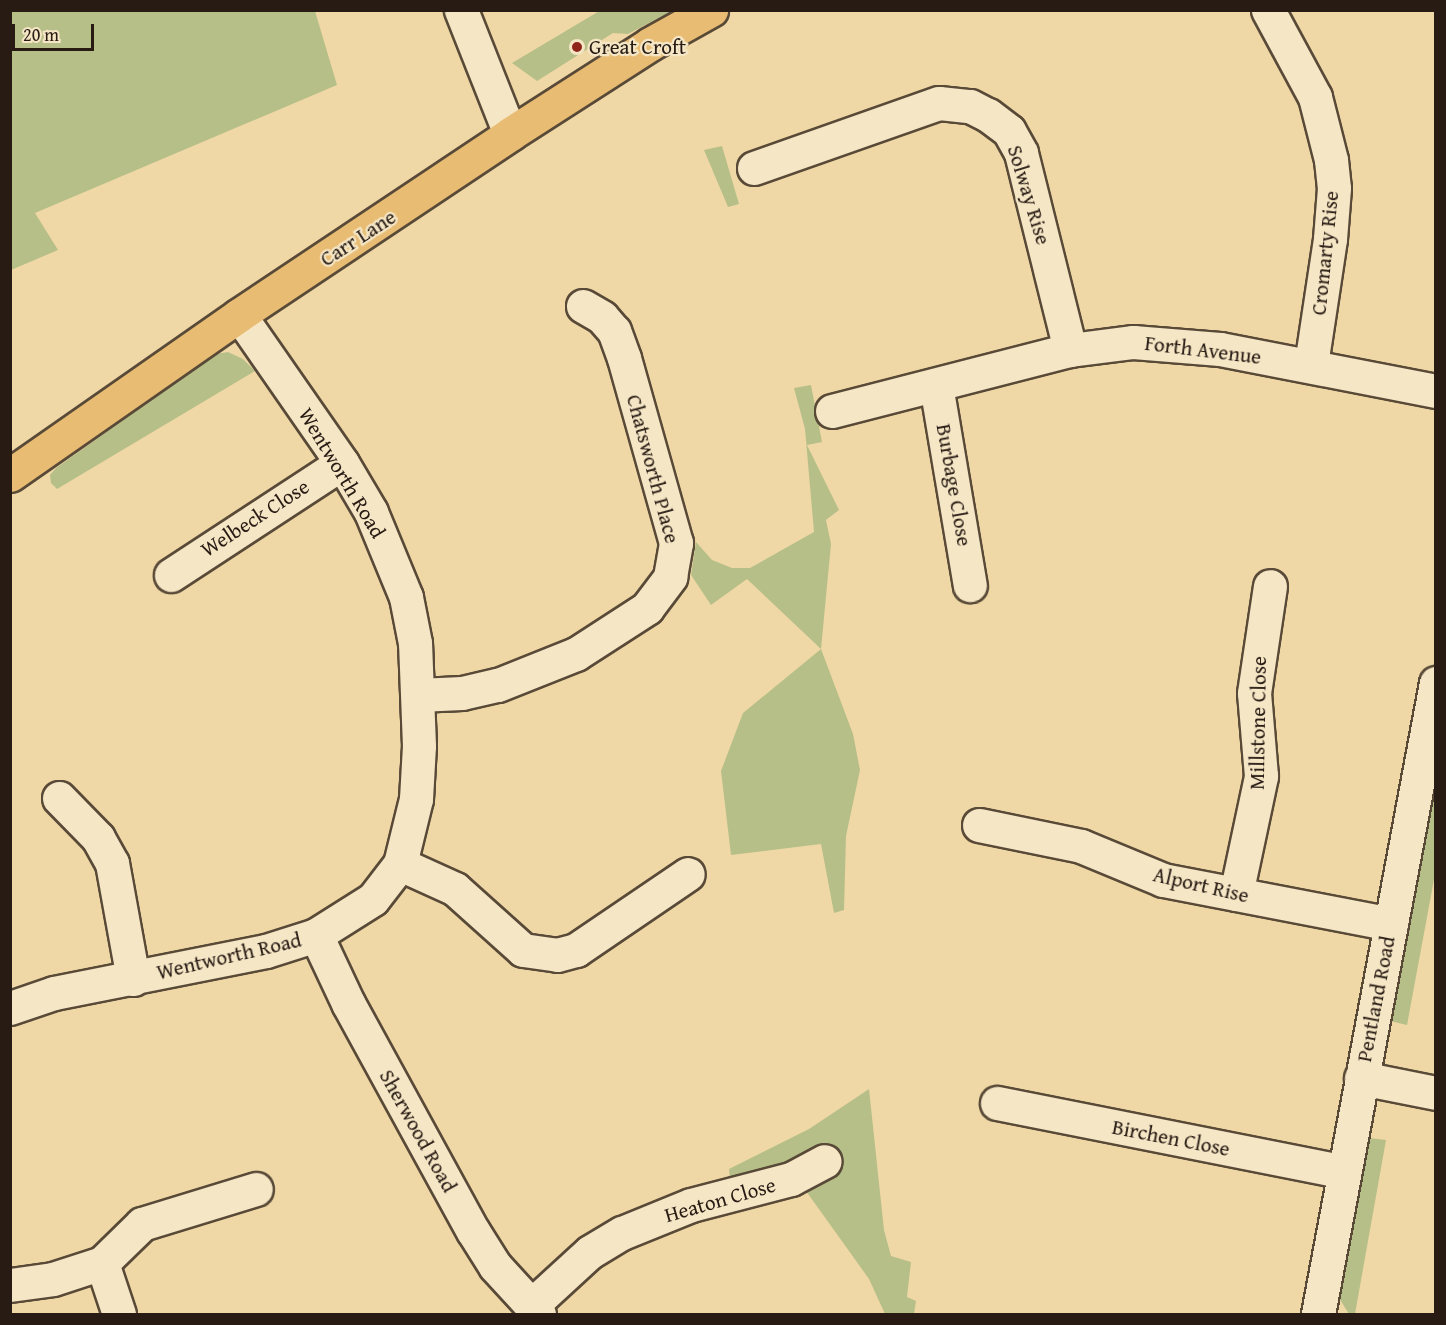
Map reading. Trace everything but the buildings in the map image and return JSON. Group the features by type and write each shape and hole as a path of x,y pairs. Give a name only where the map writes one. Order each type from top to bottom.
{"main road":[{"name":"Carr Lane","path":"10,475 239,315 510,134 650,44 711,10"}],"street":[{"path":"461,10 510,134"},
{"name":"Cromarty Rise","path":"1268,10 1315,97 1331,160 1334,188 1330,239 1311,366"},
{"name":"Solway Rise","path":"754,168 939,103 970,106 988,115 1009,131 1021,153 1070,350"},
{"name":"Chatsworth Place","path":"418,695 462,693 498,686 576,654 647,608 670,577 676,543 624,358 614,331 602,317 583,306"},
{"name":"Wentworth Road","path":"10,1008 54,993 266,951 316,935 373,899 400,864 416,799 418,695 415,643 406,597 371,512 342,463 239,315"},
{"name":"Forth Avenue","path":"832,411 1070,350 1133,342 1173,343 1311,366 1436,391"},
{"name":"Burbage Close","path":"936,386 970,585"},
{"name":"Welbeck Close","path":"171,575 342,463"},
{"name":"Millstone Close","path":"1236,894 1261,776 1254,693 1270,586"},
{"name":"Pentland Road","path":"1318,1314 1436,683"},
{"path":"58,798 98,838 112,863 133,979"},
{"name":"Alport Rise","path":"979,825 1072,844 1163,880 1391,924"},
{"path":"400,864 455,889 523,950 557,955 576,951 688,874"},
{"name":"Sherwood Road","path":"316,935 348,1003 468,1222 495,1266 535,1310"},
{"path":"1361,1078 1436,1093"},
{"name":"Birchen Close","path":"998,1103 1344,1172"},
{"name":"Heaton Close","path":"535,1310 590,1252 622,1233 691,1205 791,1179 825,1161"},
{"path":"10,1285 53,1279 102,1263 142,1224 256,1189"},
{"path":"102,1263 119,1314"}],"green space":[{"path":"11,10 315,11 337,85 35,213 58,250 11,270"},
{"path":"601,10 672,11 628,34 613,33 537,81 512,63"},
{"path":"722,146 739,204 728,207 704,150"},
{"path":"228,352 243,359 255,371 57,489 51,483 50,475 56,468 216,354"},
{"path":"811,385 822,442 807,445 839,510 826,520 831,544 821,649 747,579 711,605 691,575 696,542 712,560 732,568 750,568 814,532 805,429 794,388"},
{"path":"821,649 853,734 860,770 846,836 844,910 834,913 821,844 731,855 721,771 743,713"},
{"path":"1435,767 1435,874 1407,1025 1390,1021"},
{"path":"869,1089 884,1230 891,1256 911,1262 907,1297 916,1301 914,1314 885,1314 869,1279 806,1191 809,1160 730,1182 729,1169 809,1129"},
{"path":"1369,1138 1386,1140 1355,1314 1349,1314 1339,1298"}],"place":[{"name":"Great Croft","path":"577,47"}]}
